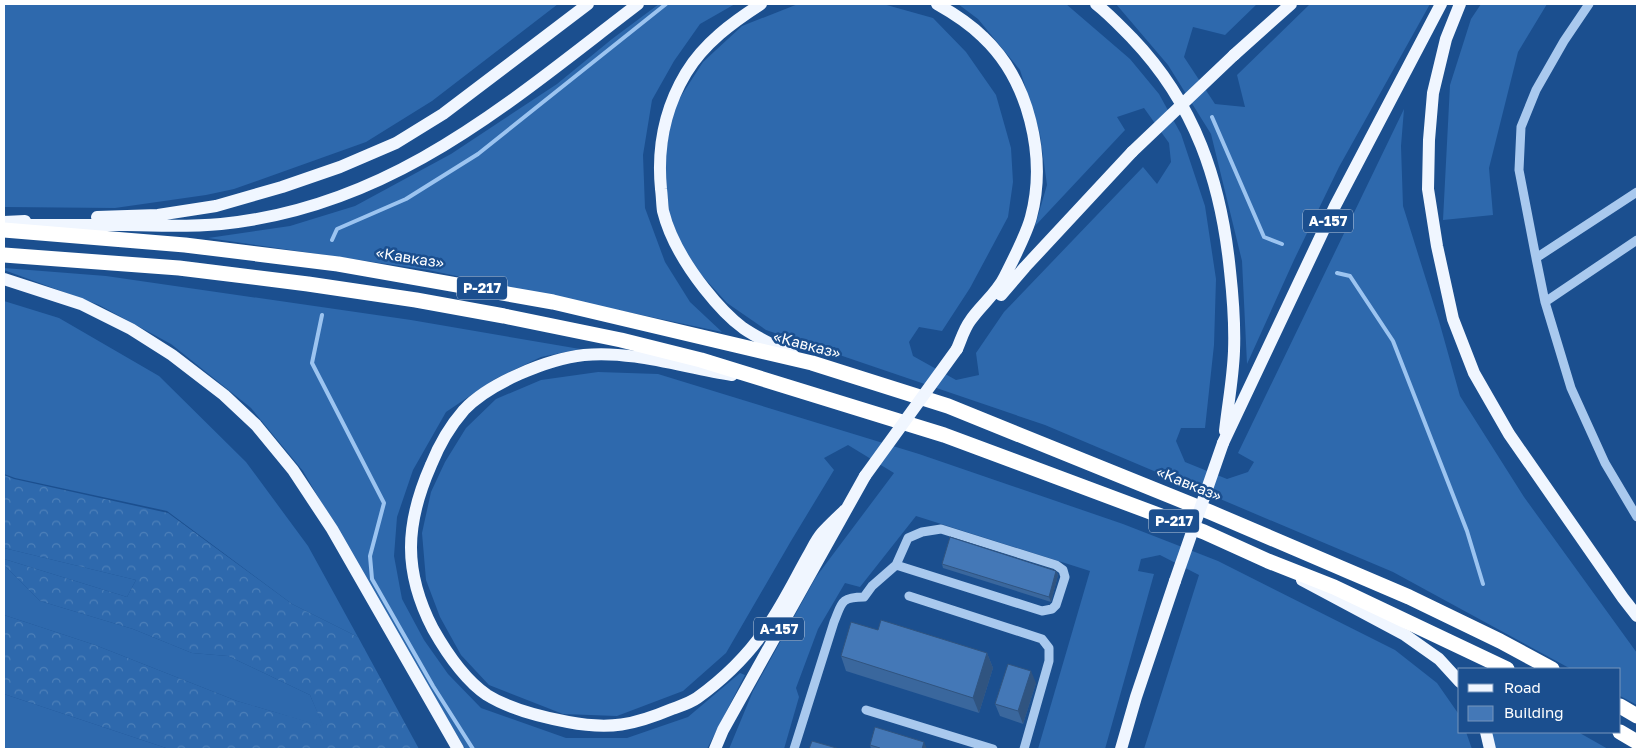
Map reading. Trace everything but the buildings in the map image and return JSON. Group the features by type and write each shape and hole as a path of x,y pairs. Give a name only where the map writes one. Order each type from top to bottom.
{"highway":[{"name":"«Кавказ»","path":"4,230 186,246 338,264 553,302 812,363 948,406 1210,512 1409,596 1550,668"},
{"name":"Р-217","path":"4,255 179,268 416,300 621,340 701,360 944,435 1204,532 1268,561 1334,587 1505,668"},
{"path":"1621,707 1637,716"},
{"path":"1621,733 1637,742"}],"main road":[{"path":"4,224 158,215 216,206 282,187 340,167 396,143 443,114 588,4"},
{"path":"4,224 220,224 275,216 330,201 389,176 430,155 486,119 638,4"},
{"path":"761,4 734,22 709,44 687,71 671,101 663,130 659,167 663,210 675,244 695,276 718,306 742,328 812,363"},
{"path":"937,4 950,11 984,37 1003,60 1023,95 1033,136 1036,164 1035,194 1031,218 1004,279 969,322 957,349"},
{"path":"1096,4 1108,13 1165,77 1192,122 1204,149 1217,192 1228,247 1233,308 1234,351 1224,443"},
{"name":"А-157","path":"715,749 865,476 957,349 1024,267 1132,152 1234,55 1291,4"},
{"name":"А-157","path":"1121,749 1136,697 1175,580 1224,443 1335,206 1441,4"},
{"path":"1460,4 1446,39 1433,93 1429,140 1428,189 1437,246 1453,319 1474,373 1509,434 1637,616"},
{"path":"4,279 81,304 132,329 180,360 224,395 256,425 293,470 332,529 458,749"},
{"path":"758,379 698,370 623,354 583,355 548,363 512,377 488,391 465,408 445,435 424,481 414,509 410,534 417,590 440,642 460,670 486,694 511,706 546,718 586,726 624,726 658,715 695,700 740,661 766,629 820,535 845,510"},
{"path":"1268,561 1405,635 1439,659 1458,680"},
{"path":"1126,732 1126,749"},
{"path":"1486,733 1490,749"}],"lane":[{"path":"1589,4 1564,41 1536,90 1521,127 1519,170 1545,302 1571,388 1605,463 1637,517"},
{"path":"1536,258 1637,192"},
{"path":"1545,302 1637,240"},
{"path":"794,749 834,622 843,602 850,597 864,597 872,586 896,565 908,538 922,532 941,529 1056,565 1062,570 1065,577 1056,605 1052,609 1042,611 896,565"},
{"path":"908,596 1042,639 1049,648 1050,662 1024,749"},
{"path":"866,710 993,749"}],"green space":[{"path":"4,4 558,4 432,101 366,142 234,189 206,195 115,208 4,207"},
{"path":"659,4 735,4 700,24 674,61 652,100 643,155 645,208 665,262 690,302 722,332 428,270 208,238 290,226 355,206 451,154 557,84"},
{"path":"798,4 883,4 933,18 966,52 996,95 1011,148 1013,182 1008,217 970,288 942,331 919,327 909,342 913,356 956,380 979,375 976,353 1004,312 1143,167 1157,184 1171,162 1169,143 1144,108 1117,117 1125,130 1035,226 1047,185 1040,134 1020,70 978,19 958,4 1066,4 1130,59 1159,94 1181,134 1205,206 1216,279 1214,345 1205,428 1181,428 1176,441 1185,462 1227,479 1248,472 1254,462 1238,453 1404,109 1401,146 1403,206 1460,396 1524,497 1637,653 1637,705 1621,697 1621,668 1569,668 1393,572 1045,425 766,330 727,303 687,259 669,213 664,160 674,107 703,62 742,26"},
{"path":"1116,4 1257,4 1225,35 1193,27 1184,57 1215,104 1245,107 1237,75 1310,4 1430,4 1339,167 1247,364 1242,261 1211,134 1168,65"},
{"path":"1481,4 1547,4 1518,52 1489,168 1493,215 1443,220 1450,85 1471,19"},
{"path":"4,268 106,276 411,320 580,349 541,357 495,379 446,412 413,470 397,517 394,556 402,599 424,640 448,674 481,708 566,738 627,738 688,717 740,673 745,675 707,749 465,749 303,471 251,408 171,344 99,305 4,270"},
{"path":"4,301 59,318 159,376 246,462 308,546 358,637 292,604 167,511 4,474"},
{"path":"598,372 658,374 919,454 1123,524 1218,561 1395,650 1437,683 1458,713 1458,733 1466,733 1472,749 1144,749 1199,575 1160,555 1141,559 1138,571 1154,574 1105,749 1038,749 1090,571 916,516 860,587 845,583 818,629 796,688 799,697 784,749 729,749 753,691 816,577 894,473 848,445 824,458 834,470 726,653 683,691 617,716 563,714 489,685 461,655 440,617 426,580 422,533 431,492 445,462 466,428 496,399 541,380"},
{"path":"4,475 14,479 168,513 292,604 358,637 419,749 169,749 4,694 4,615 95,645 237,701 323,726 310,695 228,656 192,653 133,629 40,601 4,565 4,559 127,597 136,580 4,548"},
{"path":"4,548 136,580 127,597 4,559"},
{"path":"4,565 40,601 133,629 192,653 228,656 310,695 324,727 237,701 95,645 4,615"},
{"path":"4,694 169,749 4,749"},
{"path":"1491,733 1580,733 1608,749 1496,749"}],"waterway":[{"path":"332,240 337,229 406,199 478,154 666,4"},
{"path":"1212,117 1264,237 1282,244"},
{"path":"1337,273 1350,276 1393,341 1467,531 1483,584"},
{"path":"322,315 312,363 384,503 370,556 372,579 433,686 473,749"}]}
